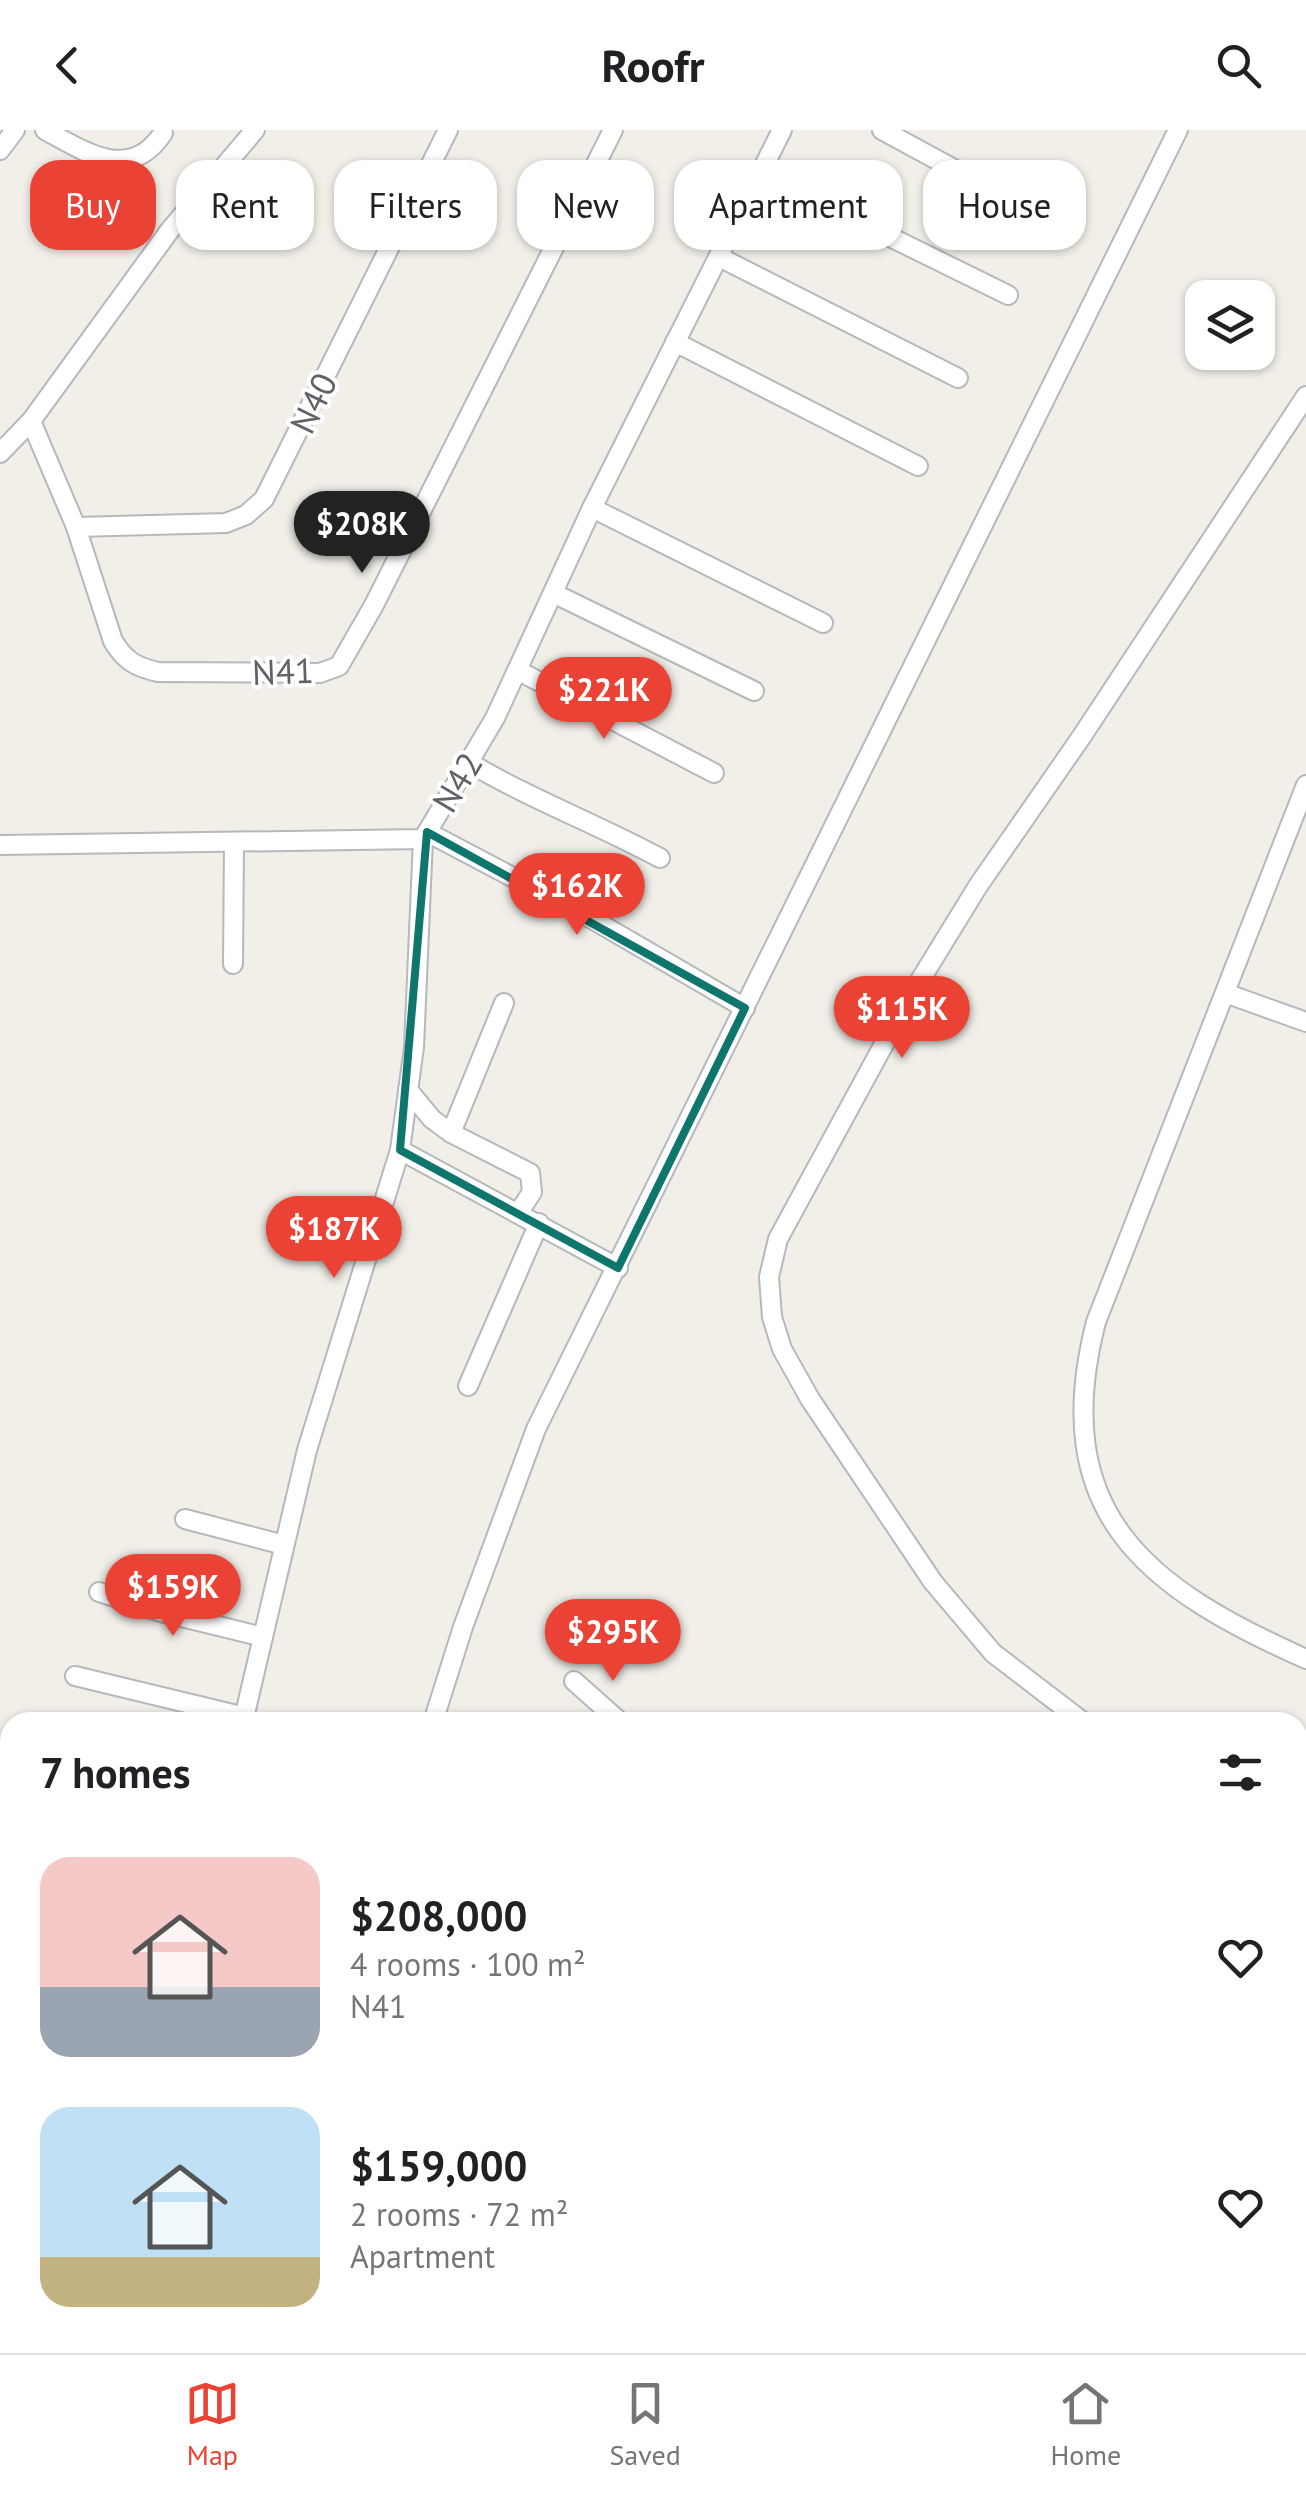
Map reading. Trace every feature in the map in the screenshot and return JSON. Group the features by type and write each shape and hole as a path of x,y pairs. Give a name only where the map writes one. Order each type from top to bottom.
{"street":[{"path":"0,150 16,130"},
{"path":"45,130 107,160 134,158 147,152 164,134"},
{"path":"0,452 30,421 170,230 255,130"},
{"name":"N40","path":"76,527 226,523 246,515 264,499 448,130"},
{"name":"N41","path":"30,421 76,527 113,641 123,657 137,668 158,672 320,673 339,666 374,605 613,130"},
{"name":"N42","path":"767,160 782,130"},
{"path":"882,130 937,160"},
{"path":"436,1712 462,1627 523,1462 1178,130"},
{"path":"903,243 1008,294"},
{"name":"N42","path":"0,845 425,835 495,718 592,508 721,250"},
{"path":"718,256 958,378"},
{"path":"676,342 918,466"},
{"path":"1070,1712 993,1653 933,1582 810,1399 782,1349 772,1317 769,1278 778,1239 908,1000 978,886 1306,396"},
{"path":"592,508 823,624"},
{"path":"553,593 754,691"},
{"path":"517,670 714,772"},
{"path":"468,762 526,795 598,825 660,858"},
{"path":"1306,786 1096,1322 1085,1370 1084,1444 1092,1480 1106,1515 1132,1550 1163,1578 1238,1629 1306,1659"},
{"path":"246,1712 307,1450 400,1150 414,1047 425,835 592,919 745,1008"},
{"path":"233,964 234,842"},
{"path":"1225,993 1306,1022"},
{"path":"451,1133 504,1003"},
{"path":"408,1090 432,1119 451,1133 530,1173 532,1192 519,1212"},
{"path":"400,1150 618,1268"},
{"path":"468,1386 540,1223"},
{"path":"185,1520 284,1546"},
{"path":"99,1592 263,1637"},
{"path":"75,1676 213,1712"},
{"path":"574,1680 609,1712"}],"highlighted area":[{"path":"427,832 745,1008 618,1268 400,1150"}]}
